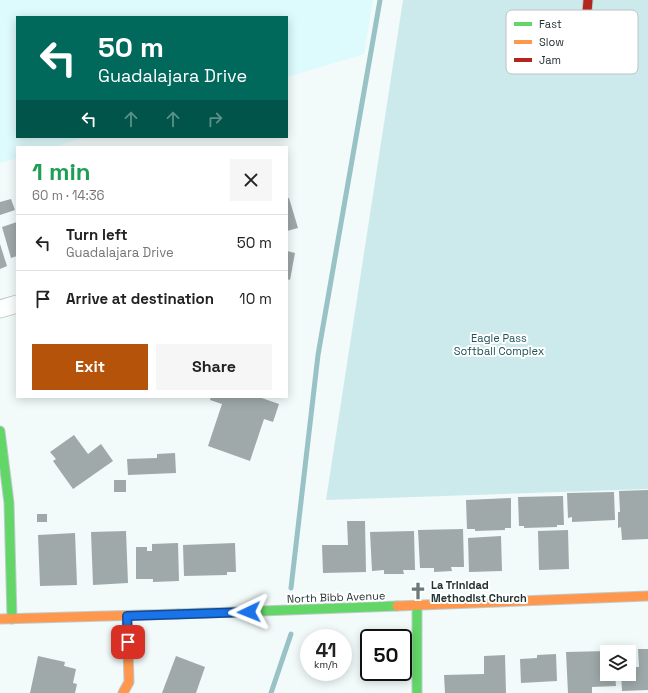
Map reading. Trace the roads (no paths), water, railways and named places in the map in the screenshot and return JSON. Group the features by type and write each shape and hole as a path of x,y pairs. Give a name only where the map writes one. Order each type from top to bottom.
{"main road":[{"path":"587,10 588,0"},
{"path":"0,431 9,503 12,619"},
{"name":"North Bibb Avenue","path":"0,619 417,606 648,596"},
{"path":"417,606 417,693"},
{"path":"123,693 129,682 127,616"}],"street":[{"path":"0,309 16,304"}],"waterway":[{"path":"291,588 318,355 380,0"},
{"path":"271,693 291,634"}],"place":[{"name":"La Trinidad Methodist Church","path":"418,591"}],"park label":[{"name":"Eagle Pass Softball Complex","path":"499,344"}]}
